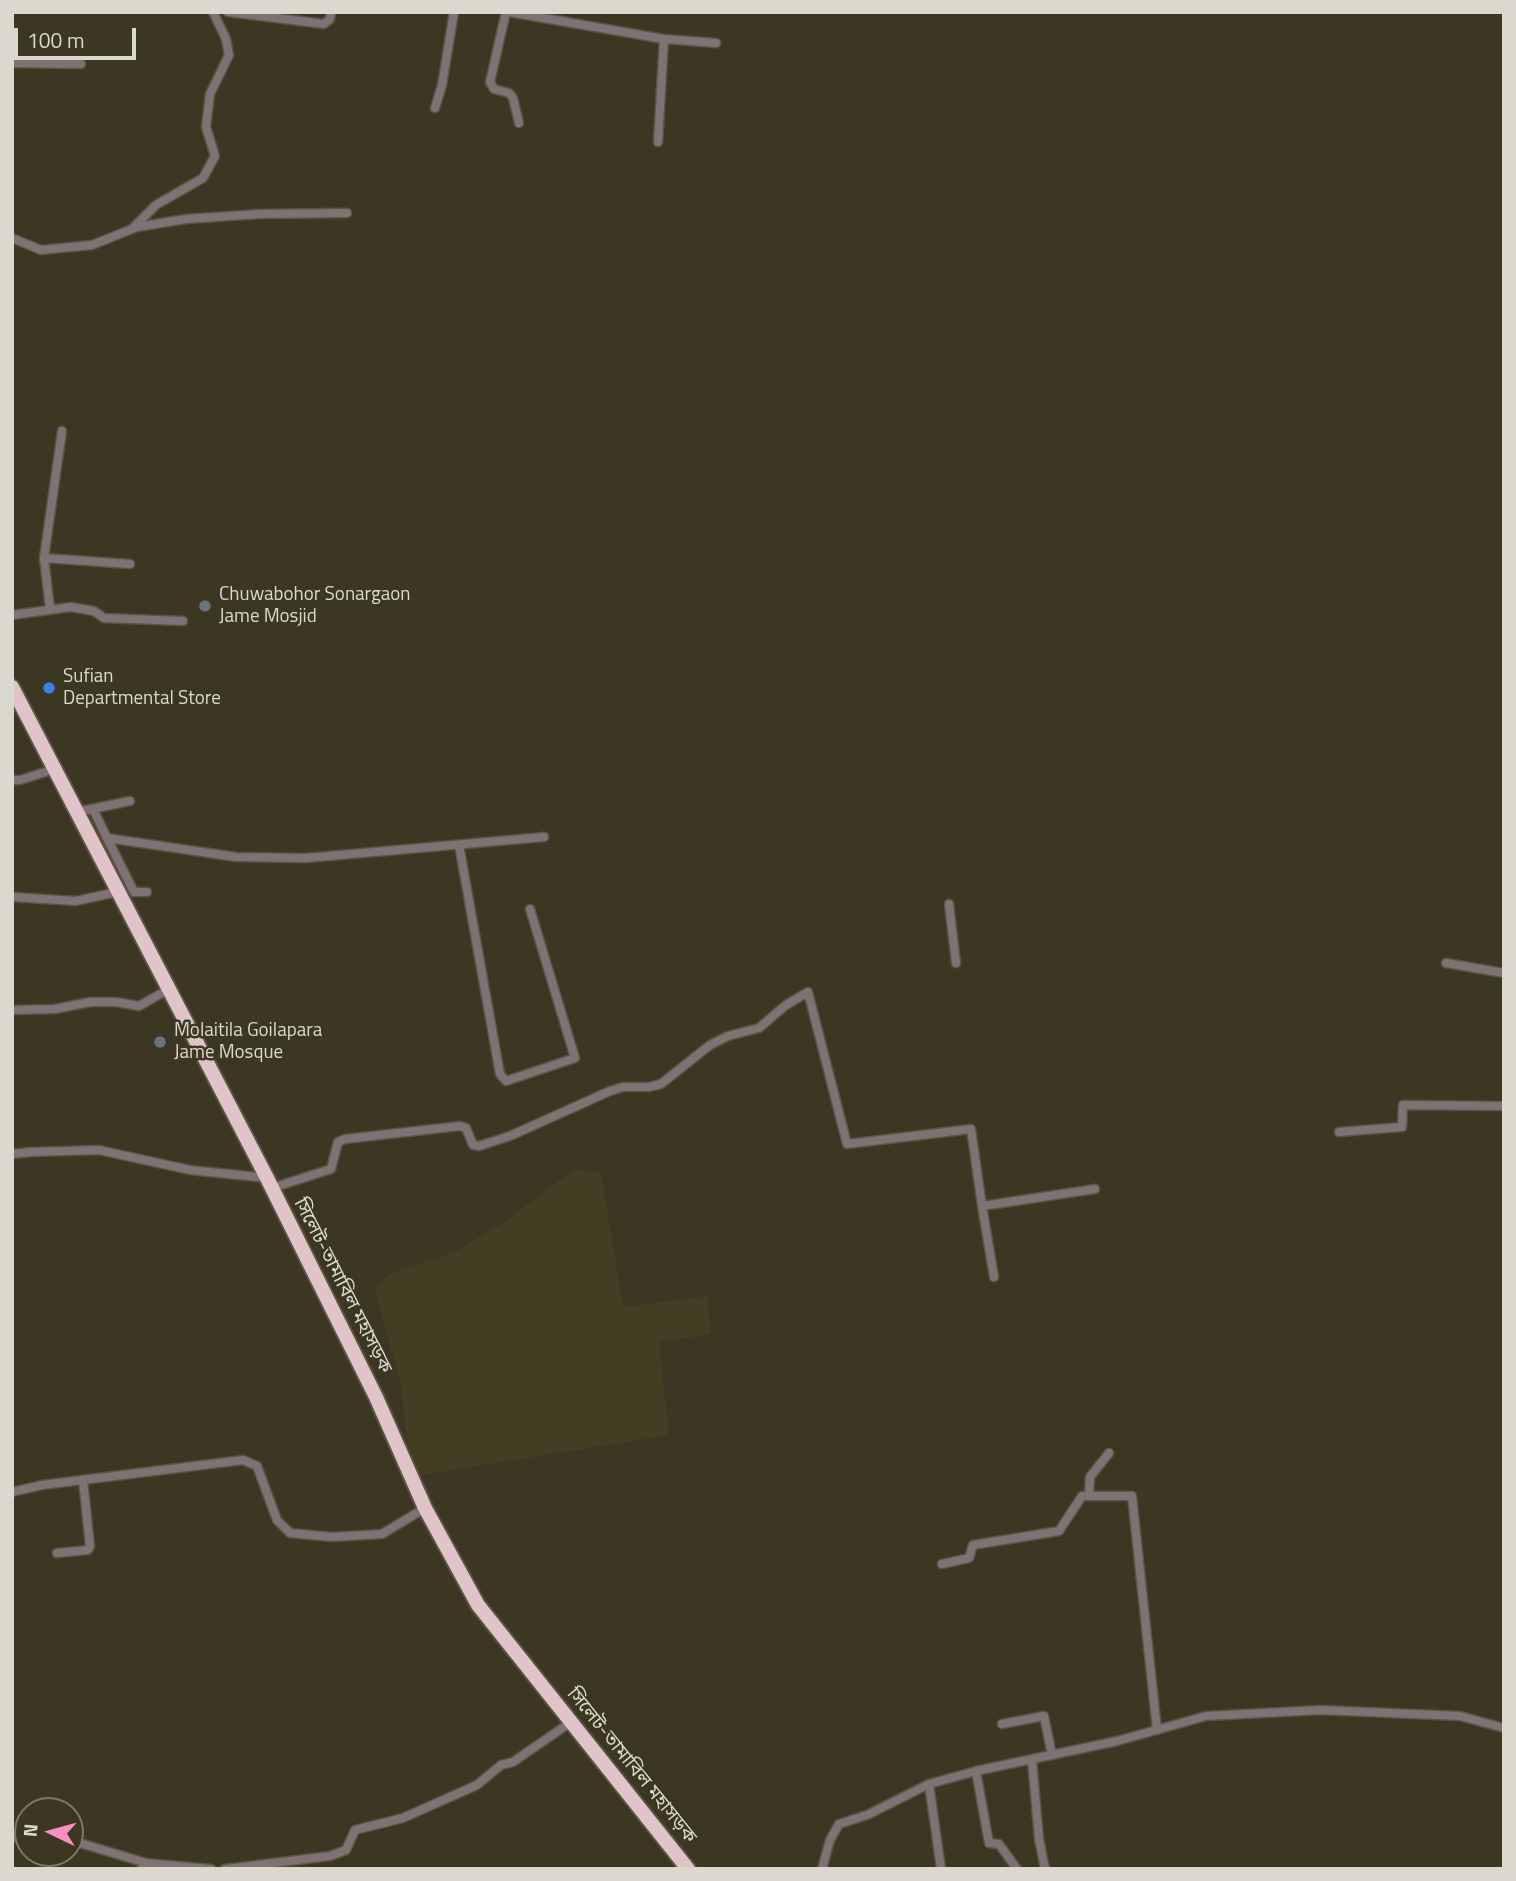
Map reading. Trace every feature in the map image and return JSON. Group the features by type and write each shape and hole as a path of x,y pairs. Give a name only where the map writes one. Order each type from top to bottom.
{"highway":[{"name":"সিলেট-তামাবিল মহাসড়ক","path":"12,687 269,1183 376,1396 425,1508 478,1605 688,1869"}],"street":[{"path":"131,230 156,205 203,178 215,156 206,127 210,94 229,55 226,39 213,12"},
{"path":"228,12 324,24 330,19 331,12"},
{"path":"435,108 442,85 454,12"},
{"path":"519,123 513,98 509,93 494,89 490,82 507,12 664,39 716,43"},
{"path":"658,142 664,39"},
{"path":"12,63 80,64"},
{"path":"12,238 41,250 92,245 131,230 186,219 260,214 347,213"},
{"path":"50,609 44,558 62,431"},
{"path":"44,558 130,564"},
{"path":"12,615 71,607 94,611 104,618 183,621"},
{"path":"12,780 55,769"},
{"path":"77,812 130,801"},
{"path":"93,809 134,891 147,892"},
{"path":"107,838 236,857 306,858 544,837"},
{"path":"458,845 500,1074 506,1081 575,1058 530,909"},
{"path":"12,897 76,901 117,892"},
{"path":"949,904 956,963"},
{"path":"1446,963 1504,973"},
{"path":"12,1010 55,1009 90,1002 116,1002 139,1006 170,989"},
{"path":"12,1154 99,1150 190,1170 269,1183 331,1168 338,1142 345,1139 460,1126 466,1128 473,1144 480,1146 510,1136 610,1091 623,1087 661,1084 710,1045 728,1036 760,1028 786,1005 808,992 847,1144 971,1129 994,1277"},
{"path":"1339,1132 1402,1127 1403,1105 1504,1106"},
{"path":"982,1206 1095,1189"},
{"path":"1089,1496 1090,1477 1109,1453"},
{"path":"12,1492 83,1480 243,1460 257,1466 277,1520 290,1533 332,1537 382,1534 425,1508"},
{"path":"57,1553 88,1550 90,1546 83,1480"},
{"path":"942,1564 969,1558 973,1545 1059,1531 1082,1496 1132,1496 1157,1730"},
{"path":"822,1869 830,1840 839,1824 867,1815 929,1784 1206,1716 1321,1710 1460,1716 1504,1728"},
{"path":"1002,1724 1044,1716 1052,1755"},
{"path":"225,1869 331,1856 346,1850 355,1830 403,1818 458,1795 477,1785 501,1765 513,1762 571,1722"},
{"path":"1032,1759 1039,1839 1045,1869"},
{"path":"976,1771 989,1843 999,1844 1016,1864 1017,1869"},
{"path":"929,1784 941,1869"},
{"path":"84,1844 143,1866 211,1869"}],"shaded area":[{"path":"573,1170 601,1172 623,1307 707,1296 711,1334 659,1342 669,1435 421,1475 408,1449 401,1386 375,1288 389,1274 453,1253 506,1221"}],"place":[{"name":"Chuwabohor Sonargaon Jame Mosjid","path":"205,606"},
{"name":"Sufian Departmental Store","path":"49,688"},
{"name":"Molaitila Goilapara Jame Mosque","path":"160,1042"}]}
